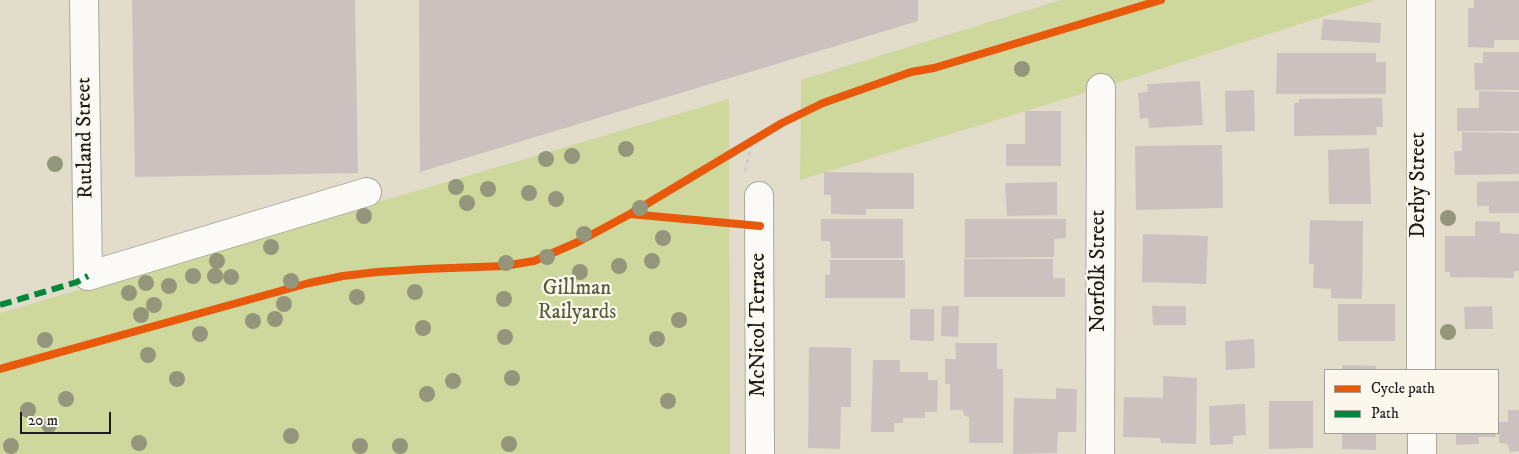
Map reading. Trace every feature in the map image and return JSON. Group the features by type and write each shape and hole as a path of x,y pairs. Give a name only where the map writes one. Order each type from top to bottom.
{"street":[{"name":"Rutland Street","path":"84,0 88,276 367,192"},
{"name":"Derby Street","path":"1421,0 1421,369"},
{"name":"Norfolk Street","path":"1100,454 1101,88"},
{"name":"McNicol Terrace","path":"759,196 760,454"},
{"path":"1422,434 1422,454"}],"path":[{"path":"744,147 760,138"}],"green space":[{"path":"1061,0 1375,0 1101,88 800,180 801,80"},
{"name":"Gillman Railyards","path":"729,99 730,454 0,454 0,313"}],"building":[{"path":"132,0 355,0 358,173 135,177"},
{"path":"419,0 918,0 918,21 420,172"},
{"path":"1474,0 1519,0 1519,40 1494,40 1494,48 1468,47 1468,8 1474,8"},
{"path":"1323,19 1381,23 1380,43 1321,40"},
{"path":"1483,52 1519,52 1519,90 1475,90 1474,63 1483,63"},
{"path":"1277,53 1376,53 1376,62 1386,62 1386,94 1276,94"},
{"path":"1200,81 1203,125 1149,128 1148,118 1140,119 1138,93 1148,92 1147,84"},
{"path":"1254,90 1255,131 1226,132 1225,91"},
{"path":"1479,91 1519,92 1519,131 1457,131 1457,108 1479,108"},
{"path":"1382,98 1383,127 1376,127 1377,135 1294,136 1294,103 1299,103 1299,99"},
{"path":"1025,111 1061,111 1061,166 1006,166 1006,144 1025,144"},
{"path":"1462,132 1519,133 1519,174 1455,175 1454,151 1462,151"},
{"path":"1222,145 1223,208 1136,210 1135,146"},
{"path":"1369,148 1371,204 1329,204 1328,150"},
{"path":"824,172 914,173 914,209 866,209 866,215 831,214 831,195 824,195"},
{"path":"1519,181 1519,213 1489,213 1489,206 1477,206 1477,182"},
{"path":"1057,182 1057,215 1007,216 1005,183"},
{"path":"821,219 903,219 903,258 831,258 830,241 821,241"},
{"path":"965,219 1066,219 1066,238 1054,239 1054,257 965,258"},
{"path":"1310,220 1363,221 1362,299 1331,298 1331,289 1313,288 1314,264 1309,264"},
{"path":"1475,221 1500,222 1500,233 1519,234 1519,271 1514,271 1514,278 1450,277 1450,272 1445,272 1445,236 1475,236"},
{"path":"1143,234 1208,236 1206,284 1142,282"},
{"path":"964,259 1053,259 1053,278 1065,278 1065,297 964,297"},
{"path":"830,260 905,260 905,298 825,298 825,275 830,275"},
{"path":"1338,304 1395,304 1395,341 1338,341"},
{"path":"942,306 959,306 958,337 941,336"},
{"path":"1152,306 1186,306 1186,325 1153,325"},
{"path":"1492,306 1493,329 1465,329 1464,307"},
{"path":"910,309 934,309 934,341 910,340"},
{"path":"1254,339 1255,368 1226,370 1225,341"},
{"path":"955,343 997,343 997,369 1003,369 1003,443 969,443 969,417 964,416 963,410 950,410 950,384 945,384 945,359 956,359"},
{"path":"809,347 851,348 851,407 841,407 840,449 808,448"},
{"path":"873,360 900,360 900,372 928,372 928,380 938,380 937,412 925,412 925,418 903,418 903,423 894,423 894,432 871,432"},
{"path":"1342,365 1376,366 1376,369 1342,369"},
{"path":"1163,376 1197,378 1196,444 1161,443 1160,438 1123,437 1124,397 1163,398"},
{"path":"1056,388 1077,389 1076,432 1058,432 1057,453 1013,454 1014,398 1056,399"},
{"path":"1269,401 1313,401 1313,448 1269,449"},
{"path":"1245,404 1246,435 1233,436 1233,444 1210,445 1209,406"},
{"path":"1508,410 1519,410 1519,451 1510,452 1508,444 1499,443 1499,422 1508,422"},
{"path":"1342,434 1376,434 1376,450 1342,449"},
{"path":"1456,434 1495,434 1496,437 1478,437 1479,444 1456,445"}],"marked path":[{"path":"0,305 77,282 88,276"}],"cycle path":[{"path":"760,226 630,214 782,123 823,103 911,72 934,68 1161,0"},
{"path":"0,369 309,283 343,276 424,269 504,266 534,261 578,242 630,214"}]}
